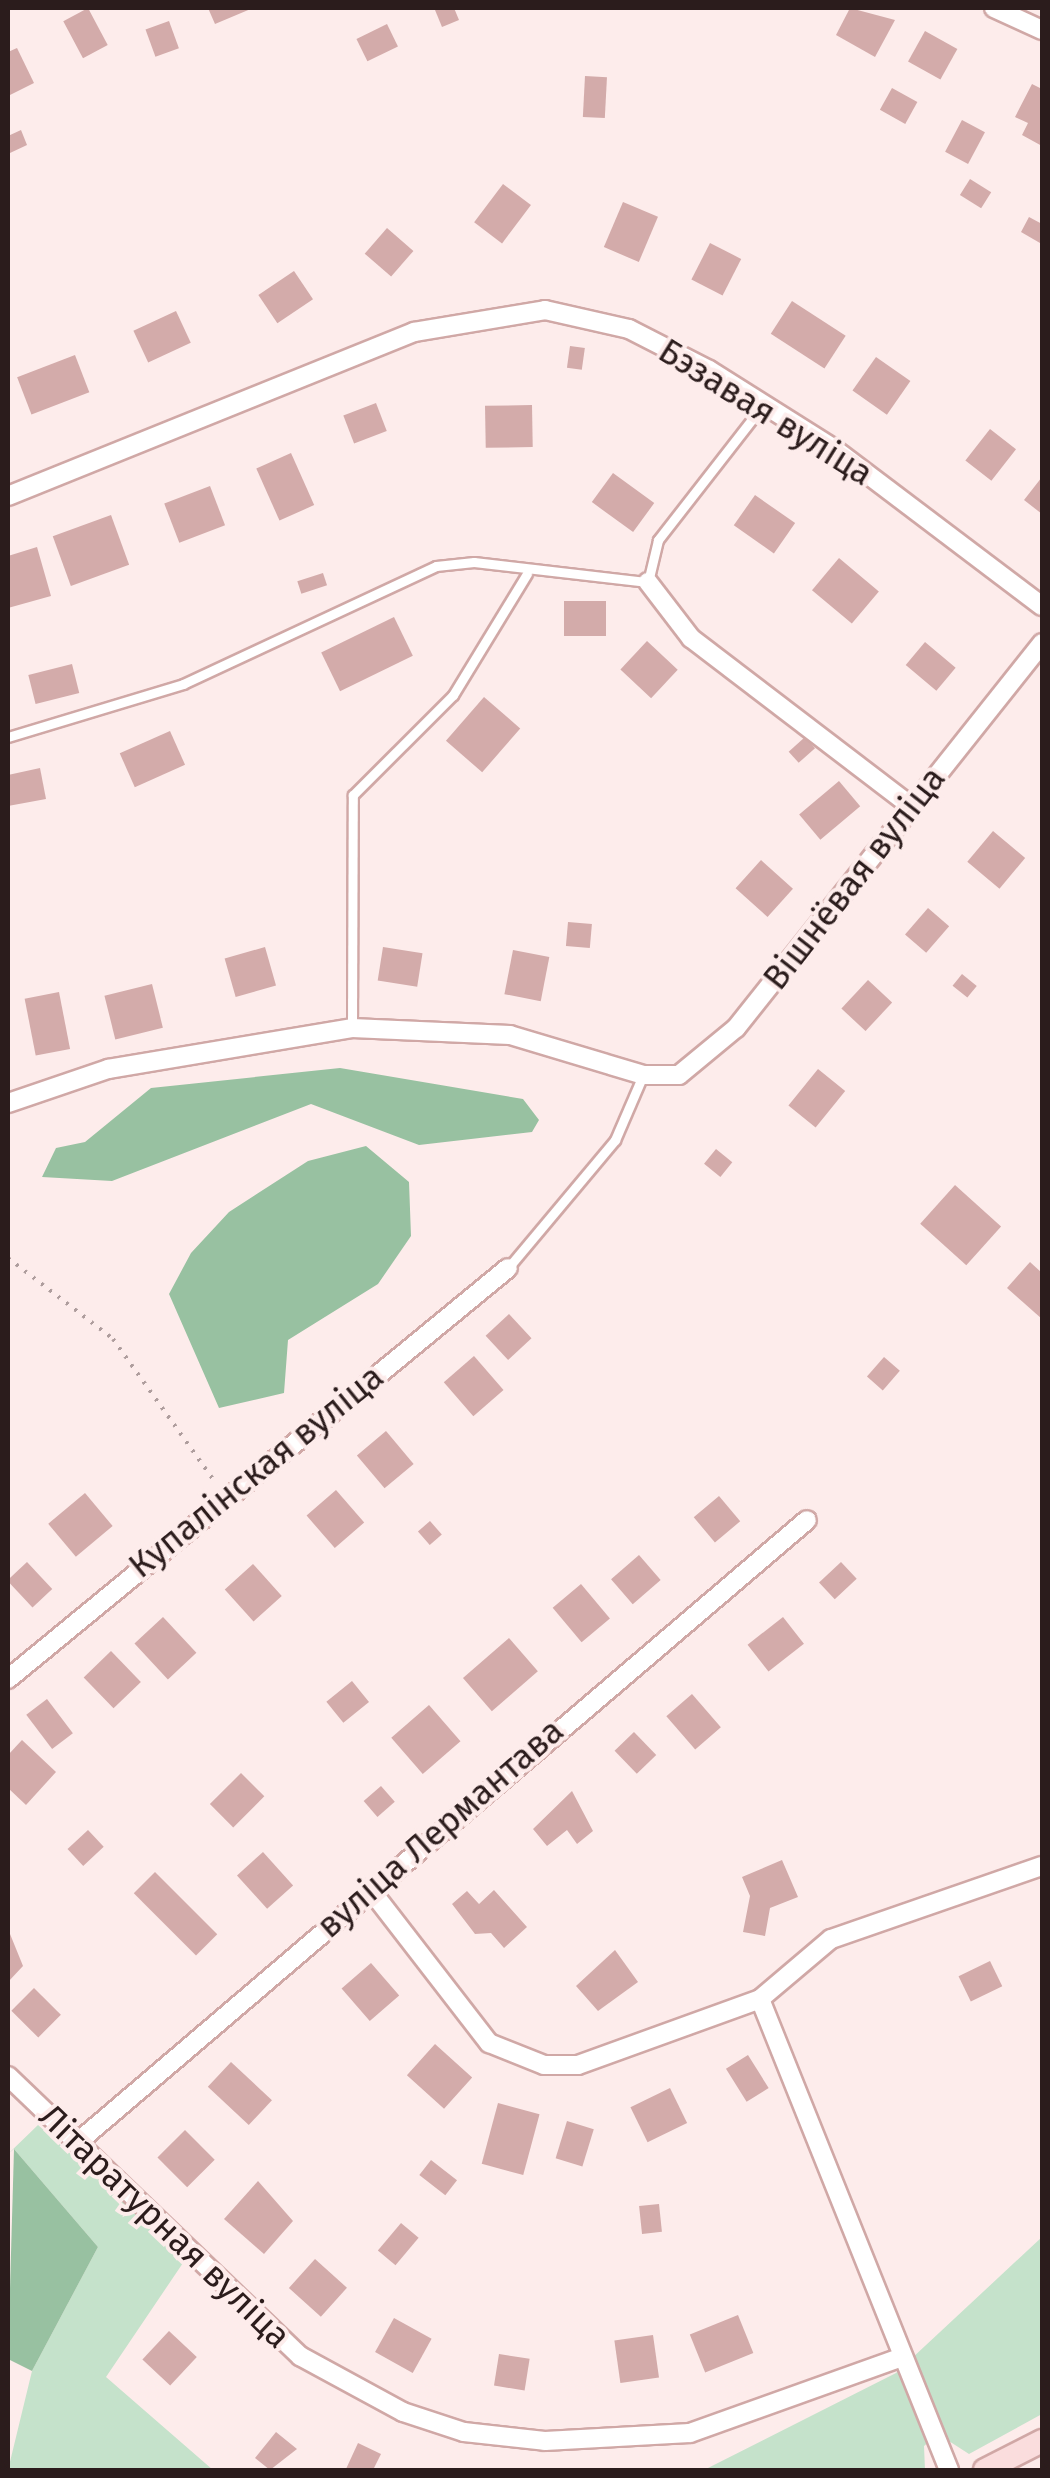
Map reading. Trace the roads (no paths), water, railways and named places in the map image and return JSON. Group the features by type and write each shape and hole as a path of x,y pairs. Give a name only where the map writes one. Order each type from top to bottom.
{"main road":[{"path":"984,2470 1042,2442"}],"street":[{"path":"994,8 1042,30"},
{"name":"Бэзавая вуліца","path":"8,496 414,332 506,310 629,329 764,403 1042,606"},
{"path":"648,582 691,638 911,806"},
{"name":"Вішнёвая вуліца","path":"643,1076 679,1075 716,1050 1042,643"},
{"path":"8,1103 108,1069 352,1028 510,1035 643,1076"},
{"name":"Купалінская вуліца","path":"8,1679 223,1494 508,1268"},
{"name":"вуліца Лермантава","path":"78,2142 807,1520"},
{"path":"370,1889 489,2043 544,2065 622,2056 760,2000 830,1939 1042,1866"},
{"path":"760,2000 900,2358 949,2470"},
{"name":"Літаратурная вуліца","path":"8,2076 300,2356 402,2412 464,2432 545,2441 690,2433 900,2358"}],"lane":[{"path":"8,737 183,684 436,566 474,562 526,574 648,582 658,540 764,403"},
{"path":"352,1028 353,795 453,695 526,574"},
{"path":"508,1268 615,1140 643,1076"}]}
